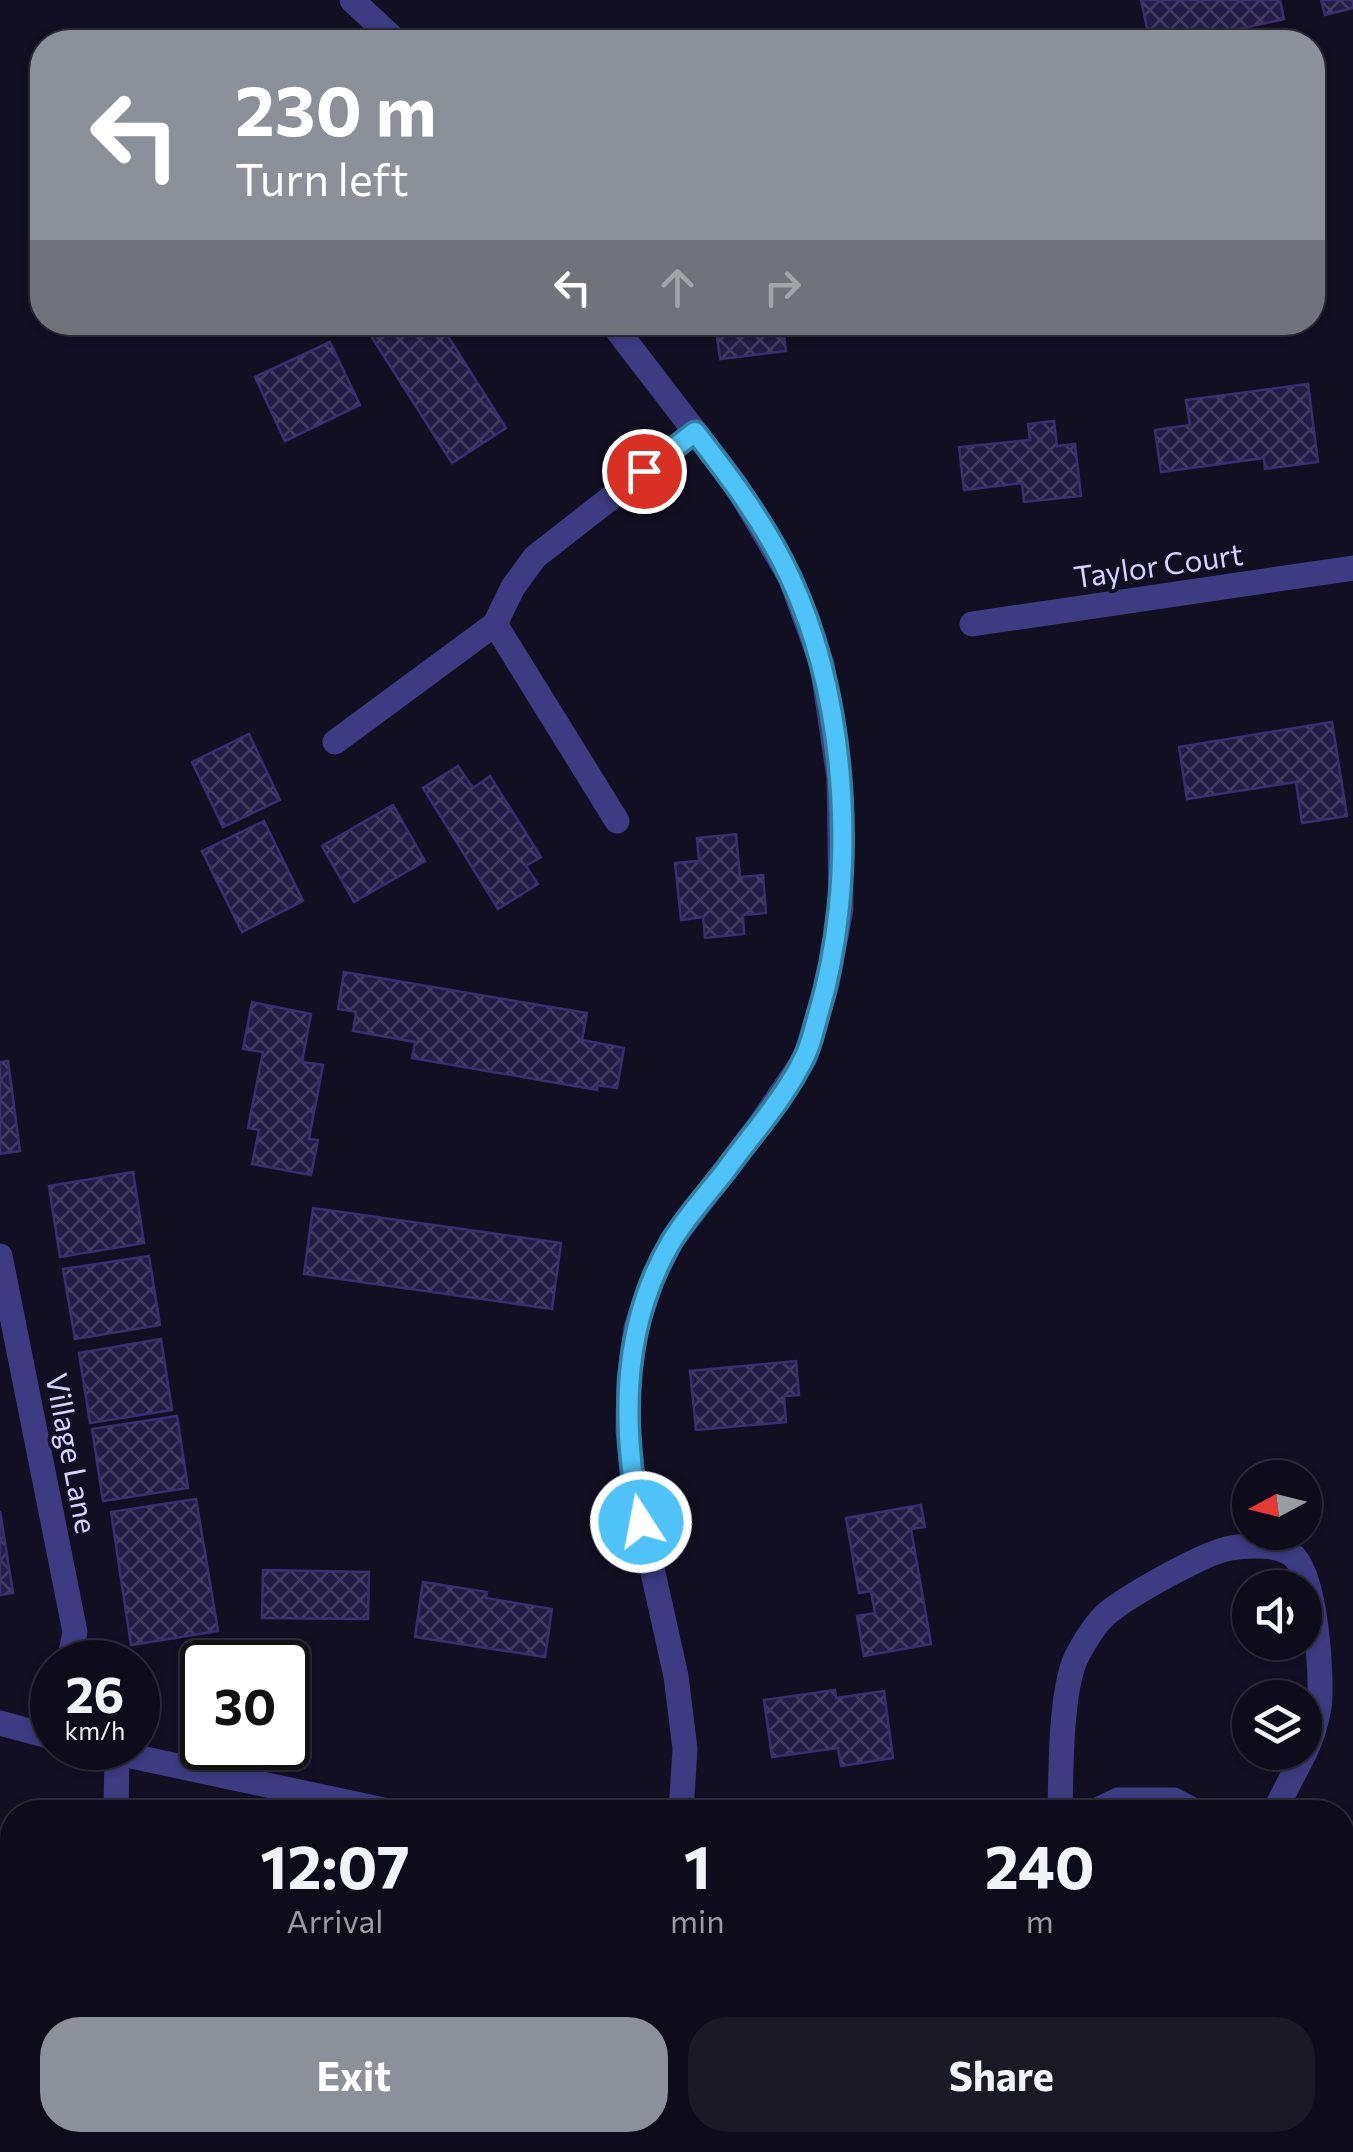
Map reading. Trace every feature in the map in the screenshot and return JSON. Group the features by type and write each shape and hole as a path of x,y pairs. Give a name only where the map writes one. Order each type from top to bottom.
{"street":[{"path":"352,0 385,30"},
{"path":"622,335 736,486 790,576 822,664 840,778 842,849 837,928 827,984 805,1058 672,1240 653,1278 636,1328 629,1379 633,1483 676,1676 685,1749 682,1800"},
{"path":"336,742 495,624 535,556 695,432"},
{"name":"Taylor Court","path":"972,624 1353,568"},
{"path":"495,624 617,821"},
{"name":"Village Lane","path":"0,1256 76,1632 74,1640"},
{"path":"1061,1800 1065,1710 1076,1657 1107,1613 1178,1571 1229,1548 1268,1547 1291,1554 1306,1571 1315,1618 1319,1680"},
{"path":"0,1723 30,1730"},
{"path":"160,1762 338,1800"},
{"path":"109,1770 114,1800"},
{"path":"1280,1800 1296,1770"},
{"path":"1118,1800 1174,1800"}],"building":[{"path":"1141,0 1280,0 1284,19 1235,30 1147,30"},
{"path":"1321,0 1353,0 1353,8 1325,15"},
{"path":"370,335 447,335 506,428 452,463"},
{"path":"717,335 784,335 786,351 720,359"},
{"path":"330,342 360,405 285,441 255,377"},
{"path":"1308,384 1318,462 1265,469 1264,458 1161,472 1155,430 1190,425 1186,400"},
{"path":"1054,421 1057,446 1075,444 1081,496 1024,502 1022,483 964,490 959,447 1030,440 1028,424"},
{"path":"1332,722 1347,816 1302,823 1296,782 1187,799 1179,747"},
{"path":"249,734 280,800 223,827 192,762"},
{"path":"458,766 473,788 490,776 541,857 526,866 538,884 498,909 423,788"},
{"path":"393,805 425,861 354,902 322,846"},
{"path":"264,821 303,901 242,932 202,851"},
{"path":"736,834 740,877 763,875 766,913 743,915 744,934 705,938 703,917 681,920 675,863 699,861 697,838"},
{"path":"344,972 587,1013 582,1040 624,1048 617,1088 597,1085 597,1090 412,1058 415,1042 353,1031 356,1012 338,1009"},
{"path":"252,1002 311,1014 302,1062 323,1065 309,1139 318,1140 311,1175 252,1164 259,1130 248,1128 263,1052 243,1049"},
{"path":"8,1061 20,1151 0,1154 0,1062"},
{"path":"133,1172 144,1243 60,1257 49,1186"},
{"path":"313,1208 561,1243 552,1309 304,1274"},
{"path":"149,1256 160,1325 75,1339 63,1269"},
{"path":"161,1339 172,1410 90,1423 79,1353"},
{"path":"796,1361 799,1395 784,1396 786,1422 696,1430 690,1371"},
{"path":"177,1416 188,1488 103,1501 92,1429"},
{"path":"196,1499 218,1631 160,1640 130,1640 111,1512"},
{"path":"921,1505 925,1527 911,1529 931,1644 864,1656 857,1616 875,1613 871,1591 859,1593 846,1518"},
{"path":"0,1511 13,1593 0,1595"},
{"path":"263,1570 369,1572 368,1619 262,1618"},
{"path":"423,1582 487,1592 486,1598 552,1609 545,1657 415,1637"},
{"path":"835,1690 836,1698 884,1691 893,1758 841,1766 838,1748 772,1757 764,1700"}],"route":[{"path":"641,1522 628,1431 629,1379 636,1328 653,1278 672,1240 805,1058 827,984 840,910 842,849 840,778 822,664 790,576 736,486 695,432 644,471"}]}
